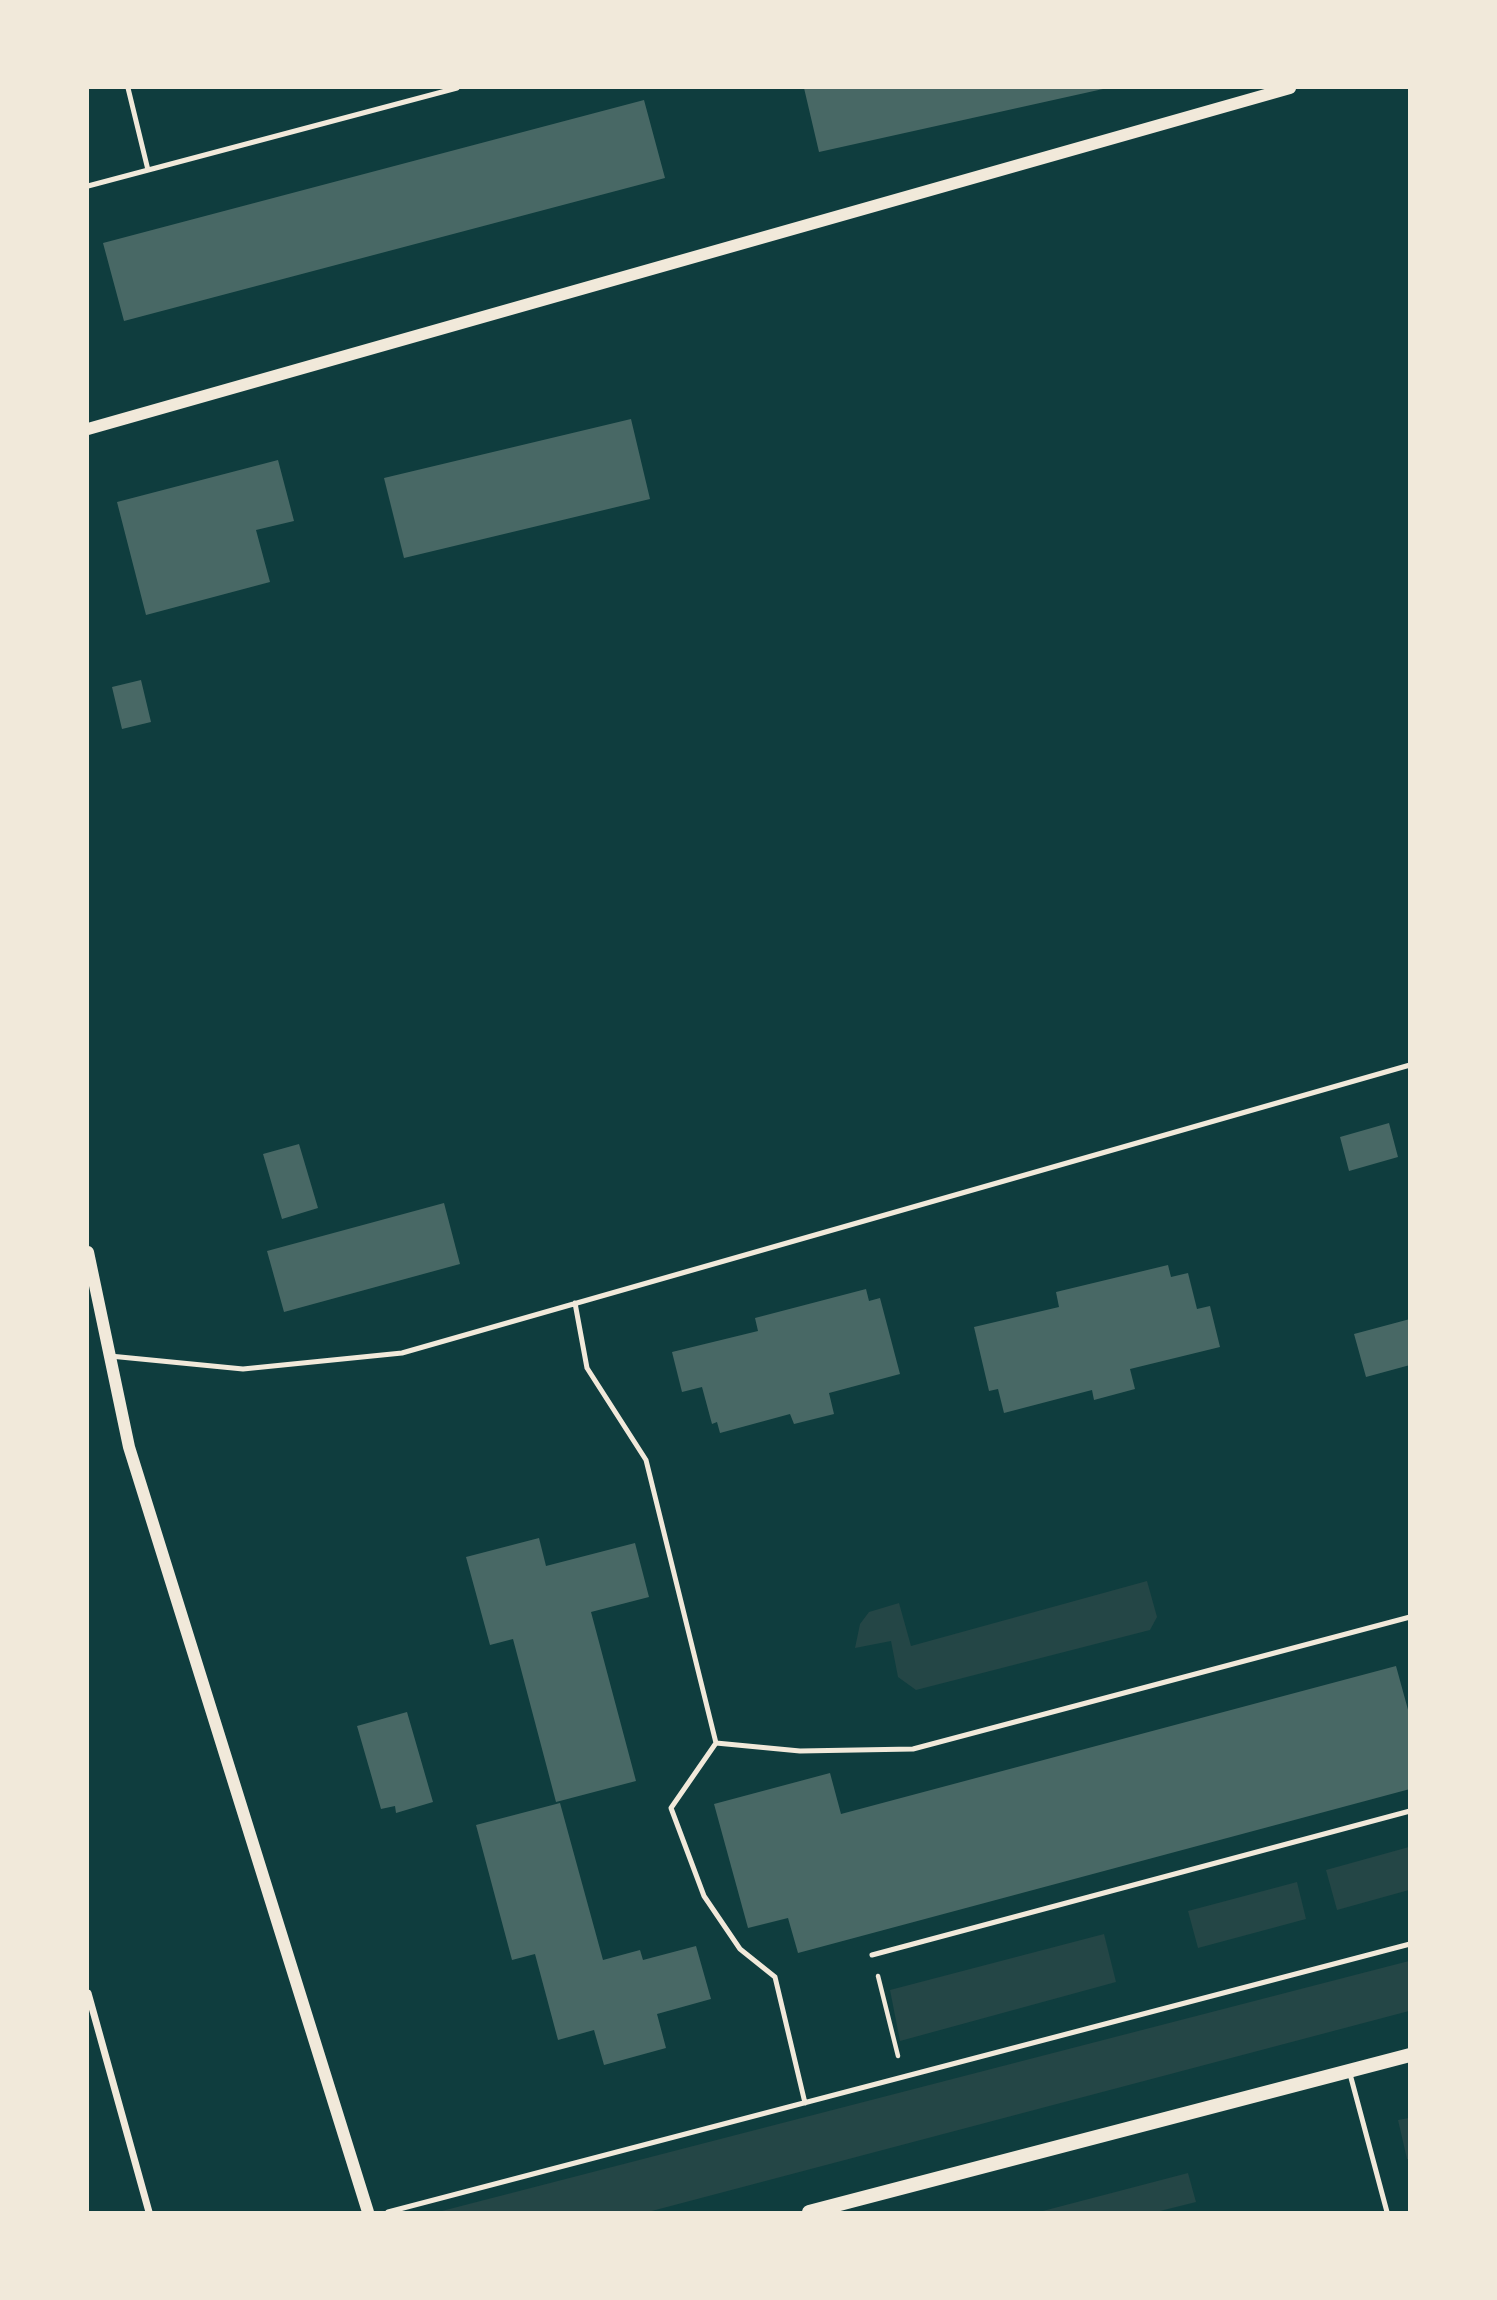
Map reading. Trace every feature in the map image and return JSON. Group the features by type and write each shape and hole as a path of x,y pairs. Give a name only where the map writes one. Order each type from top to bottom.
{"main road":[{"path":"808,2213 1409,2055"}],"street":[{"path":"88,429 1290,88"},
{"path":"88,1252 129,1447 368,2213"},
{"path":"88,1993 149,2213"}],"lane":[{"path":"128,88 148,170"},
{"path":"88,186 457,88"},
{"path":"110,1356 243,1369 402,1353 1409,1065"},
{"path":"575,1303 587,1368 646,1460 716,1743 671,1808 704,1896 740,1949 775,1978 805,2103"},
{"path":"716,1743 800,1751 913,1749 1409,1617"},
{"path":"872,1955 1409,1811"},
{"path":"388,2213 1409,1944"},
{"path":"1349,2070 1387,2213"}],"path":[{"path":"872,1955 903,2077"}],"shaded area":[{"path":"1147,1581 1157,1617 1150,1630 916,1690 898,1677 891,1641 855,1648 860,1624 869,1612 899,1603 911,1646"},
{"path":"1409,1847 1409,1890 1337,1910 1326,1870"},
{"path":"1297,1882 1306,1919 1198,1948 1188,1911"},
{"path":"1104,1934 1116,1982 900,2041 890,1990"},
{"path":"1409,1961 1409,2011 648,2212 438,2212"},
{"path":"1409,2118 1409,2159 1407,2159 1398,2120"},
{"path":"1188,2173 1196,2202 1156,2212 1039,2212"}],"building":[{"path":"804,88 1103,88 1103,89 819,152"},
{"path":"644,100 665,178 124,321 103,243"},
{"path":"631,419 650,499 404,558 384,478"},
{"path":"278,460 294,521 256,530 270,582 146,615 117,502"},
{"path":"141,680 151,722 122,729 112,687"},
{"path":"1389,1123 1398,1157 1349,1171 1340,1137"},
{"path":"299,1144 318,1208 282,1219 263,1154"},
{"path":"444,1203 460,1264 284,1312 267,1251"},
{"path":"1168,1265 1171,1277 1188,1273 1197,1309 1210,1306 1220,1347 1130,1369 1135,1389 1094,1400 1092,1390 1004,1413 998,1389 989,1391 974,1327 1059,1307 1056,1292"},
{"path":"866,1289 869,1301 880,1298 900,1374 829,1393 834,1414 794,1424 790,1414 720,1433 717,1422 712,1424 702,1387 682,1392 672,1352 758,1331 755,1318"},
{"path":"1410,1319 1410,1365 1366,1377 1354,1334"},
{"path":"539,1538 546,1566 635,1543 649,1597 591,1612 636,1781 556,1802 513,1639 490,1645 466,1557"},
{"path":"1396,1666 1410,1717 1410,1789 798,1953 788,1918 748,1928 714,1804 830,1773 841,1814"},
{"path":"407,1712 433,1802 396,1813 395,1806 381,1809 357,1726"},
{"path":"560,1803 603,1960 640,1950 643,1960 696,1946 711,1999 657,2014 666,2048 604,2065 594,2030 558,2040 535,1954 512,1960 476,1825"}]}
